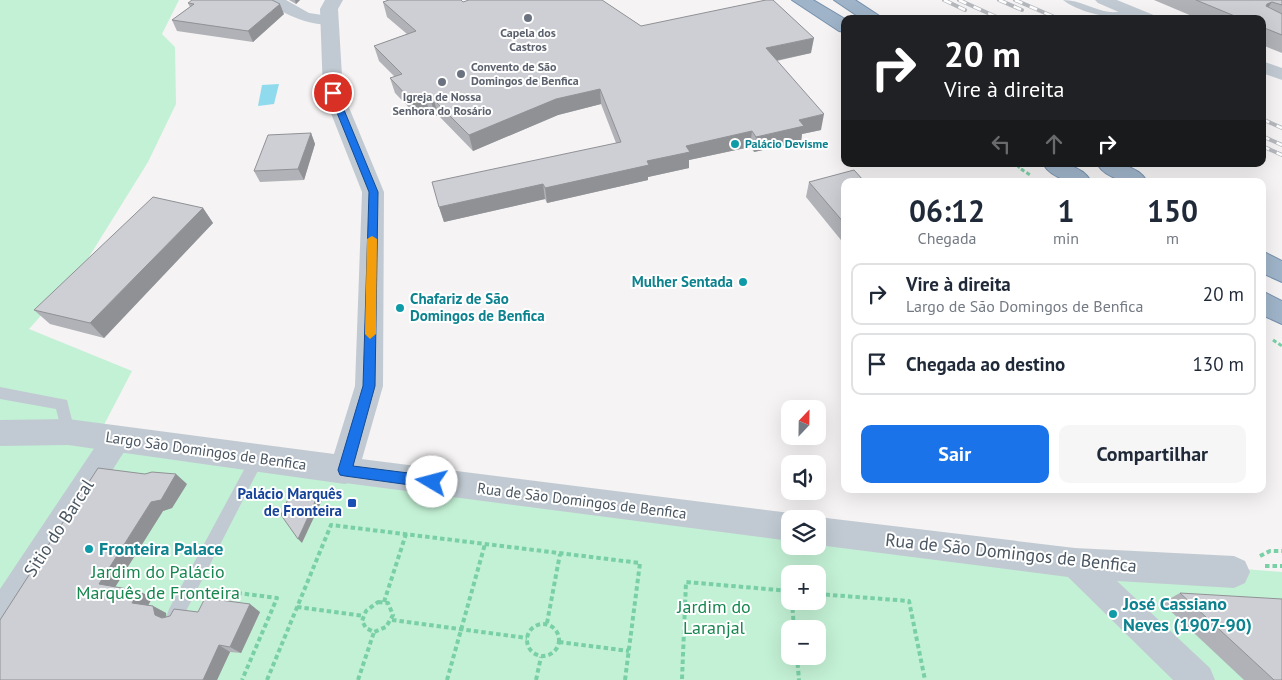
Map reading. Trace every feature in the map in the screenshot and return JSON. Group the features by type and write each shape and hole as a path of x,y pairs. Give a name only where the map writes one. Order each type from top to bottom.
{"highway":[{"path":"801,0 841,25"},
{"path":"844,0 868,15"},
{"path":"1059,167 1075,178"},
{"path":"1113,167 1131,178"},
{"path":"1266,263 1282,273"},
{"path":"1266,304 1282,314"}],"street":[{"path":"274,0 305,17 331,10 333,93 373,192 369,386 345,470"},
{"path":"1103,0 1140,15"},
{"path":"1133,12 1150,0"},
{"path":"1266,68 1282,74"},
{"name":"Largo São Domingos de Benfica","path":"0,433 68,432 345,470"},
{"name":"Sitio do Barcal","path":"0,618 117,438"},
{"name":"Rua de São Domingos de Benfica","path":"345,470 781,526"},
{"name":"Rua de São Domingos de Benfica","path":"826,532 1075,563 1234,572"},
{"path":"1075,563 1198,680"}],"lane":[{"path":"1067,0 1104,15"},
{"path":"1120,15 1133,12"},
{"path":"0,393 62,404 68,432"},
{"path":"176,615 258,457"}],"path":[{"path":"267,680 331,525 640,564 625,680"},
{"path":"384,602 406,534"},
{"path":"447,680 485,544"},
{"path":"548,623 560,554"},
{"path":"682,679 686,582 781,590"},
{"path":"190,587 278,598 242,680"},
{"path":"826,595 909,601 925,680"},
{"path":"374,603 388,603 393,610 392,620 383,630 374,632 364,626 364,616 374,603"},
{"path":"297,606 364,616"},
{"path":"392,620 527,638"},
{"path":"548,623 558,632 559,642 554,652 541,657 535,655 528,648 527,638 537,625 548,623"},
{"path":"358,680 374,632"},
{"path":"559,642 629,651"},
{"path":"536,680 541,657"},
{"path":"798,665 799,680"}],"green space":[{"path":"0,0 179,0 162,34 175,47 176,104 148,162 79,273 29,329 132,371 94,444 781,521 781,555 826,555 826,526 1122,559 1282,572 1282,680 0,680"}],"water":[{"path":"279,84 274,104 258,106 262,85"}],"building":[{"path":"192,0 272,0 280,4 248,31 172,20 194,4 188,3"},
{"path":"389,0 461,0 463,2 469,0 602,0 641,26 773,0 814,38 766,48 824,114 799,120 804,126 756,137 752,131 686,146 690,152 647,161 649,165 545,188 543,184 439,207 432,182 621,142 600,89 556,99 469,135 434,100 431,101 425,96 412,101 390,78 402,74 374,46 416,31 383,2"},
{"path":"1196,0 1282,0 1282,5 1272,2 1266,6 1282,14 1282,35 1266,29 1266,15 1232,15"},
{"path":"311,133 298,169 254,171 268,135"},
{"path":"854,170 861,178 841,178 841,219 809,182"},
{"path":"153,197 203,208 90,323 34,310"},
{"name":"Fronteira Palace","path":"98,468 145,474 152,472 176,474 161,500 151,502 99,584 139,591 132,603 153,606 155,615 162,618 170,616 174,609 198,612 205,598 250,604 230,647 219,645 203,680 0,680 0,620"},
{"path":"292,490 319,493 298,539 281,515"},
{"path":"1180,593 1282,599 1282,680 1274,680"}],"railway":[{"path":"944,0 965,10"},
{"path":"959,0 992,15"},
{"path":"999,0 1022,10"},
{"path":"1015,0 1050,15"},
{"path":"1266,121 1282,128"},
{"path":"1266,138 1282,145"},
{"path":"1266,148 1282,155"}],"slow traffic":[{"path":"370,334 372,239"}],"place":[{"name":"Capela dos Castros","path":"528,18"},
{"name":"Convento de São Domingos de Benfica","path":"461,74"},
{"name":"Igreja de Nossa Senhora do Rosário","path":"442,82"},
{"name":"Palácio Devisme","path":"735,144"},
{"name":"Mulher Sentada","path":"743,282"},
{"name":"Chafariz de São Domingos de Benfica","path":"400,308"},
{"name":"Palácio Marquês de Fronteira","path":"352,503"},
{"name":"Fronteira Palace","path":"89,549"},
{"name":"José Cassiano Neves (1907-90)","path":"1113,614"}],"route":[{"path":"333,93 373,192 369,386 345,470 432,482"}],"park label":[{"name":"Jardim do Palácio Marquês de Fronteira","path":"158,582"},
{"name":"Jardim do Laranjal","path":"714,617"}]}
